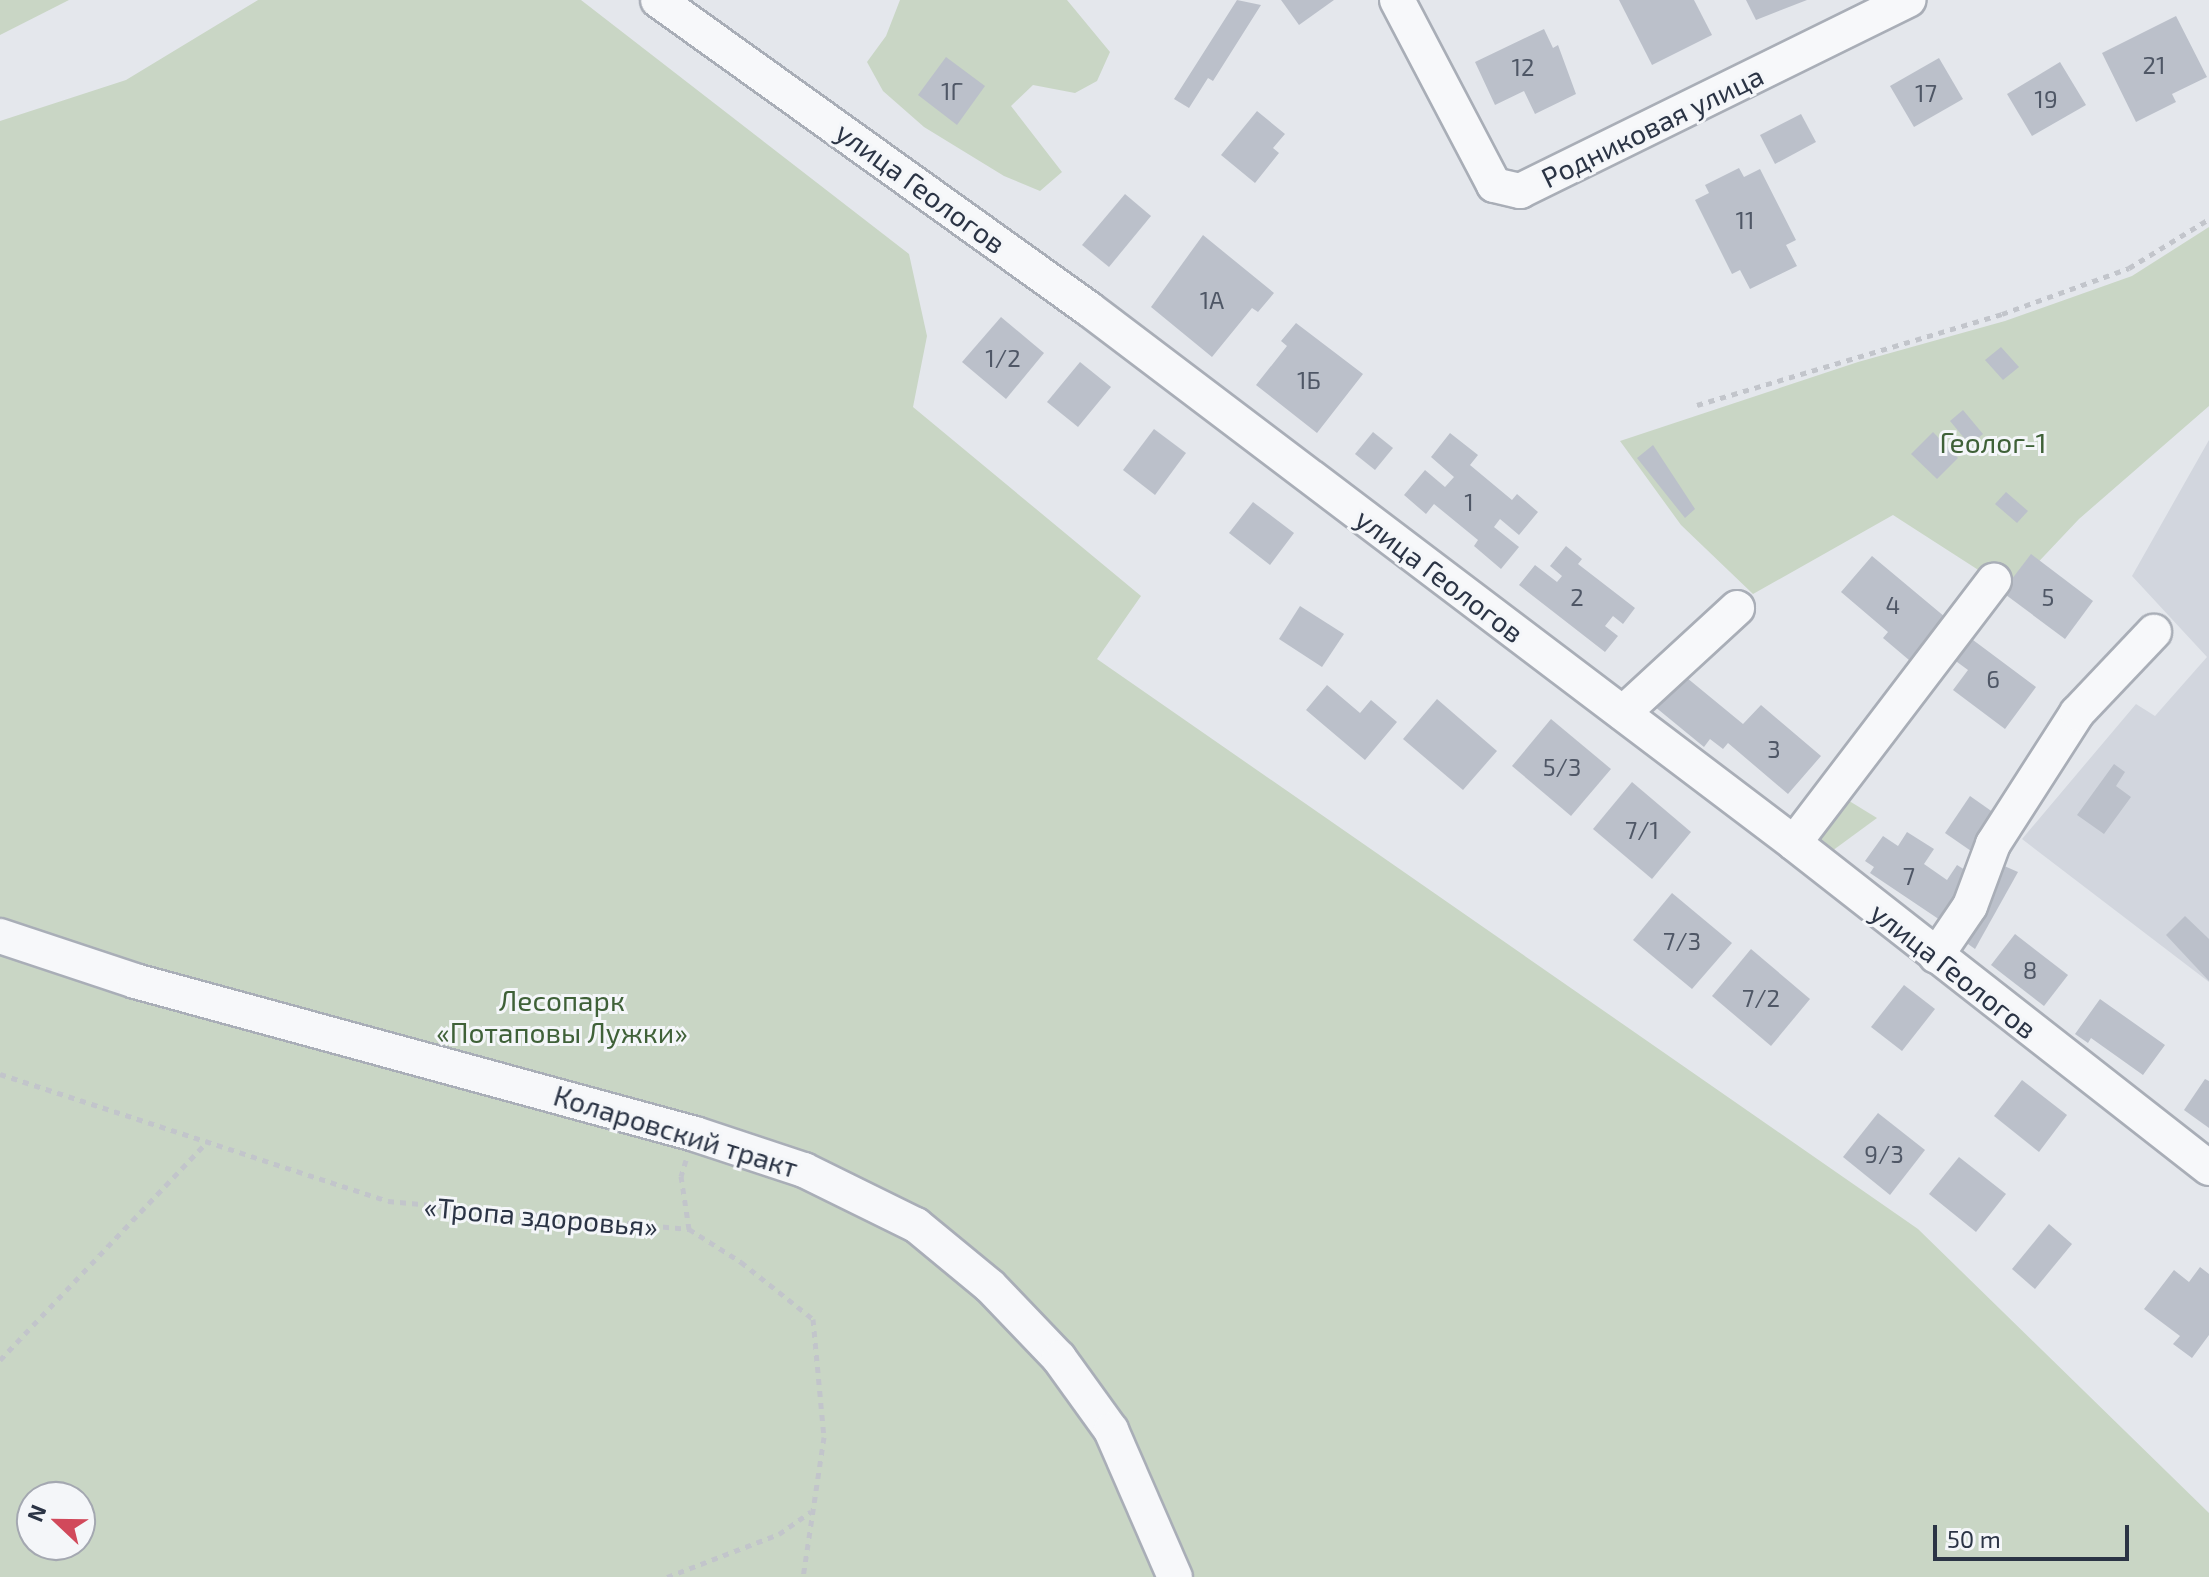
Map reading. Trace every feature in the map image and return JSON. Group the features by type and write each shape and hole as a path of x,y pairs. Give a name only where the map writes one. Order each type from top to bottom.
{"street":[{"name":"улица Геологов","path":"658,0 954,209 1794,843 2209,1168"},
{"name":"Родниковая улица","path":"1397,0 1494,185 1520,191 1909,0"},
{"path":"1794,843 1994,580"},
{"path":"1623,713 1737,608"},
{"path":"1936,956 1970,906 1993,844 2077,713 2154,632"},
{"name":"Коларовский тракт","path":"0,936 135,981 695,1134 804,1170 916,1225 990,1286 1059,1358 1111,1430 1175,1577"}],"path":[{"path":"1697,405 2002,314 2129,268 2209,219"},
{"name":"«Тропа здоровья»","path":"0,1074 388,1201 689,1229 813,1319 824,1437 803,1577"},
{"path":"689,1229 681,1176 695,1134"},
{"path":"0,1360 209,1140"},
{"path":"667,1577 779,1534 812,1512"}],"shaded area":[{"path":"2209,440 2209,982 2022,839 2136,704 2155,716 2207,657 2132,576"}],"green space":[{"path":"0,0 69,0 0,35"},
{"name":"Лесопарк «Потаповы Лужки»","path":"258,0 581,0 909,254 927,336 913,407 1141,596 1097,659 1918,1229 2209,1513 2209,1577 0,1577 0,121 126,80"},
{"path":"900,0 1067,0 1110,52 1097,81 1075,93 1033,85 1011,106 1062,172 1040,191 1004,176 924,127 883,91 867,62 886,36"},
{"name":"Геолог-1","path":"2209,227 2209,406 2079,519 2011,591 1893,515 1753,594 1681,525 1620,441 1858,362 2005,321 2132,276"},
{"path":"1846,799 1877,818 1832,851 1816,838"}],"building":[{"path":"1237,0 1261,5 1213,81 1208,78 1189,108 1174,99"},
{"path":"1281,0 1334,0 1299,25"},
{"path":"1619,0 1694,0 1712,35 1652,65"},
{"path":"1746,0 1807,0 1756,20"},
{"path":"2176,16 2207,77 2172,94 2176,102 2136,122 2102,53"},
{"path":"1544,29 1553,48 1558,45 1576,94 1535,114 1524,91 1495,105 1475,62"},
{"path":"946,57 985,86 957,125 918,95"},
{"path":"1939,58 1963,99 1914,127 1890,86"},
{"path":"2060,62 2086,105 2032,136 2007,94"},
{"path":"1257,111 1285,134 1273,148 1279,153 1255,183 1221,155"},
{"path":"1801,114 1816,142 1775,164 1760,135"},
{"path":"1739,168 1744,177 1760,169 1796,240 1786,245 1797,266 1750,289 1740,270 1732,274 1695,200 1709,193 1705,185"},
{"path":"1125,194 1151,216 1109,267 1082,245"},
{"path":"1203,235 1274,293 1258,312 1252,308 1212,357 1151,307"},
{"path":"1001,317 1044,353 1006,399 962,362"},
{"path":"1296,323 1363,374 1317,433 1256,385 1287,346 1281,341"},
{"path":"2001,347 2019,367 2003,380 1985,360"},
{"path":"1080,362 1111,387 1078,427 1047,402"},
{"path":"1963,410 1983,434 1970,445 1950,421"},
{"path":"1154,429 1186,453 1155,495 1123,470"},
{"path":"1373,432 1393,448 1375,470 1355,454"},
{"path":"1933,432 1958,458 1937,479 1911,454"},
{"path":"1450,433 1478,455 1470,465 1512,500 1517,494 1538,512 1519,535 1500,519 1494,527 1519,547 1501,569 1474,546 1478,540 1434,504 1426,514 1404,495 1425,470 1445,487 1454,477 1431,457"},
{"path":"1653,445 1695,509 1685,518 1637,458"},
{"path":"2006,492 2028,511 2017,523 1995,504"},
{"path":"1253,502 1294,533 1270,565 1229,533"},
{"path":"1566,546 1582,559 1578,564 1635,608 1623,624 1613,616 1605,626 1618,636 1605,652 1519,585 1535,565 1557,582 1562,576 1550,566"},
{"path":"2031,554 2093,601 2065,639 2002,592"},
{"path":"1872,556 1945,617 1909,660 1883,638 1888,632 1841,592"},
{"path":"1300,606 1344,634 1322,667 1279,639"},
{"path":"1969,637 2036,687 2005,729 1953,690 1968,670 1953,659"},
{"path":"1681,673 1743,724 1761,705 1821,756 1788,794 1728,743 1723,749 1710,739 1704,747 1654,706"},
{"path":"1327,685 1360,713 1371,700 1397,722 1365,760 1306,710"},
{"path":"1437,699 1497,751 1463,790 1403,739"},
{"path":"1551,719 1611,769 1571,816 1512,766"},
{"path":"2114,764 2125,772 2116,786 2131,797 2104,834 2077,815"},
{"path":"1632,782 1691,832 1652,879 1593,829"},
{"path":"1970,796 1997,815 1971,851 1945,833"},
{"path":"1907,832 1934,849 1924,864 1947,880 1957,865 1970,873 1943,922 1870,873 1874,867 1865,861 1883,836 1898,846"},
{"path":"2002,865 2018,872 1975,949 1961,939"},
{"path":"1672,893 1732,943 1692,989 1633,940"},
{"path":"2185,916 2209,939 2209,981 2166,935"},
{"path":"2015,934 2068,975 2044,1006 1991,965"},
{"path":"1751,949 1810,999 1771,1046 1712,996"},
{"path":"1904,985 1935,1009 1902,1051 1871,1027"},
{"path":"2100,999 2165,1045 2143,1075 2091,1038 2088,1043 2075,1034"},
{"path":"2205,1079 2209,1081 2209,1128 2184,1110"},
{"path":"2022,1080 2067,1115 2039,1152 1994,1116"},
{"path":"1878,1113 1925,1150 1890,1195 1843,1157"},
{"path":"1959,1157 2006,1194 1976,1232 1929,1194"},
{"path":"2049,1224 2072,1244 2035,1289 2012,1269"},
{"path":"2200,1267 2209,1274 2209,1335 2192,1358 2173,1344 2180,1336 2144,1309 2174,1270 2189,1282"}]}
